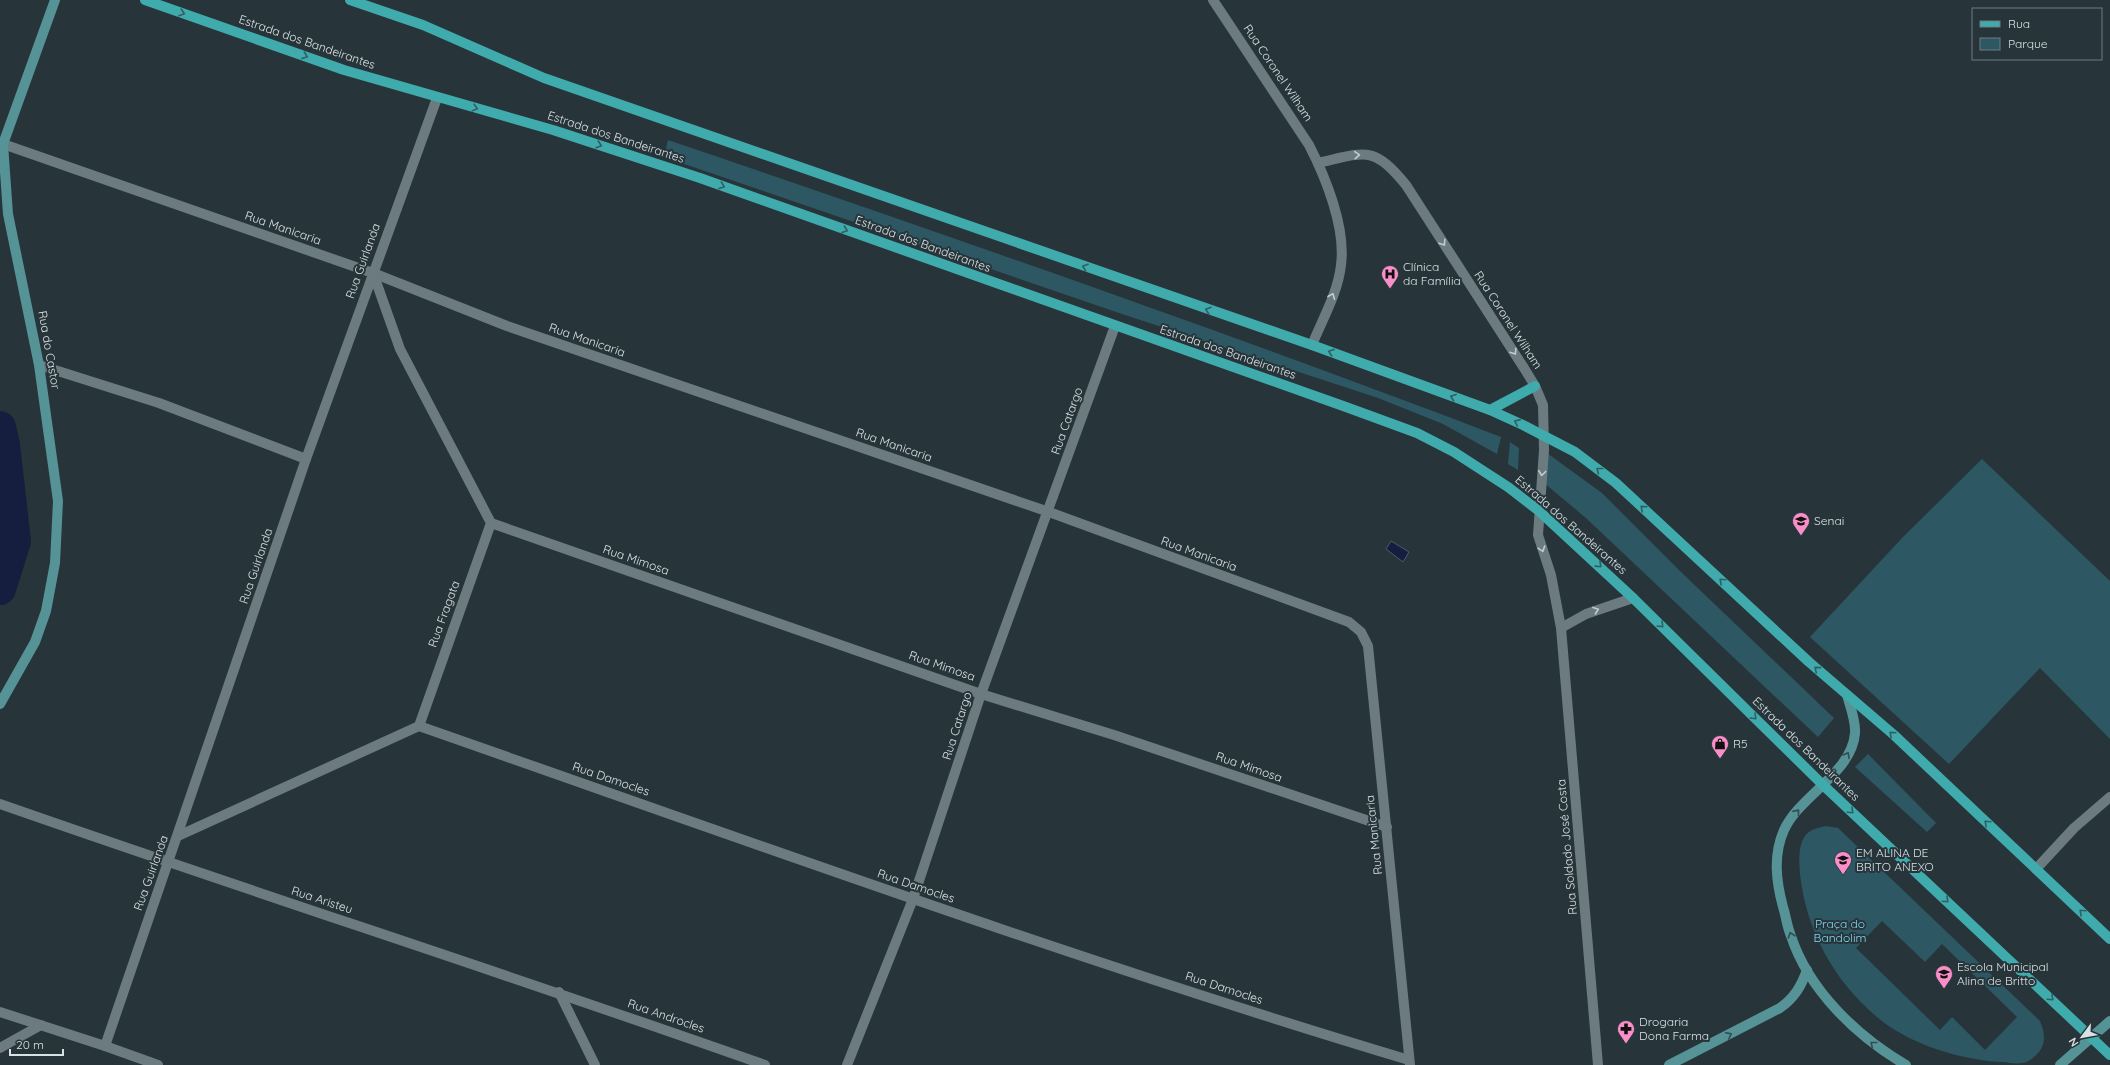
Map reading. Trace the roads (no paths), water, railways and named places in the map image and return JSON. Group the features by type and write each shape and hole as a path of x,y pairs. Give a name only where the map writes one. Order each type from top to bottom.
{"main road":[{"name":"Estrada dos Bandeirantes","path":"145,0 344,70 437,98 553,130 700,178 1417,433 1454,452 1481,468 1539,511 1633,598 1823,785 2110,1055"},
{"path":"350,0 423,25 544,78 1312,345 1490,410 1544,436 1582,457 1616,483 1797,652 1894,735 2110,939"},
{"path":"1490,410 1535,386"}],"street":[{"name":"Rua do Castor","path":"0,704 35,642 46,610 56,562 58,501 39,365 8,214 3,144 55,0"},
{"name":"Rua Coronel Wilham","path":"1213,0 1278,95 1318,163 1338,225 1342,245 1341,265 1337,284 1312,345"},
{"name":"Rua Guirlanda","path":"105,1046 306,459 437,98"},
{"name":"Rua Manicaria","path":"3,144 373,273 507,326 1049,512 1349,622 1361,632 1368,646 1410,1062"},
{"name":"Rua Coronel Wilham","path":"1318,163 1352,155 1368,154 1378,157 1390,166 1406,186 1535,386 1543,405 1544,436 1539,511"},
{"path":"373,273 400,349 491,523"},
{"name":"Rua Catargo","path":"847,1065 913,899 981,694 1049,512 1115,326"},
{"path":"39,365 159,403 306,459"},
{"name":"Rua Soldado José Costa","path":"1539,511 1538,534 1551,575 1561,628 1598,1065"},
{"name":"Rua Mimosa","path":"491,523 981,694 1114,735 1387,827"},
{"name":"Rua Fragata","path":"419,726 491,523"},
{"path":"1561,628 1586,614 1633,598"},
{"path":"1847,695 1855,732 1852,746 1847,757 1823,785 1797,811 1785,828 1778,845 1776,865 1778,887 1791,937 1807,970 1826,996 1855,1029 1882,1051 1906,1065"},
{"path":"178,836 419,726"},
{"name":"Rua Damocles","path":"419,726 913,899 1286,1023 1410,1062"},
{"path":"2036,869 2074,828 2110,797"},
{"name":"Rua Aristeu","path":"0,804 168,862 559,992"},
{"path":"1669,1065 1780,1008 1792,999 1802,983 1807,970"},
{"path":"559,992 595,1065"},
{"name":"Rua Androcles","path":"559,992 765,1065"},
{"path":"0,1012 158,1065"},
{"path":"2060,1065 2110,1021"},
{"path":"0,1048 41,1025"}],"waterway":[{"path":"0,427 4,445 15,541 0,589"}],"place":[{"name":"Clínica da Família","path":"1390,289"},
{"name":"Senai","path":"1801,536"},
{"name":"R5","path":"1720,759"},
{"name":"EM ALINA DE BRITO ANEXO","path":"1843,875"},
{"name":"Escola Municipal Alina de Britto","path":"1944,989"},
{"name":"Drogaria Dona Farma","path":"1626,1044"}],"park label":[{"name":"Praça do Bandolim","path":"1840,931"}]}
